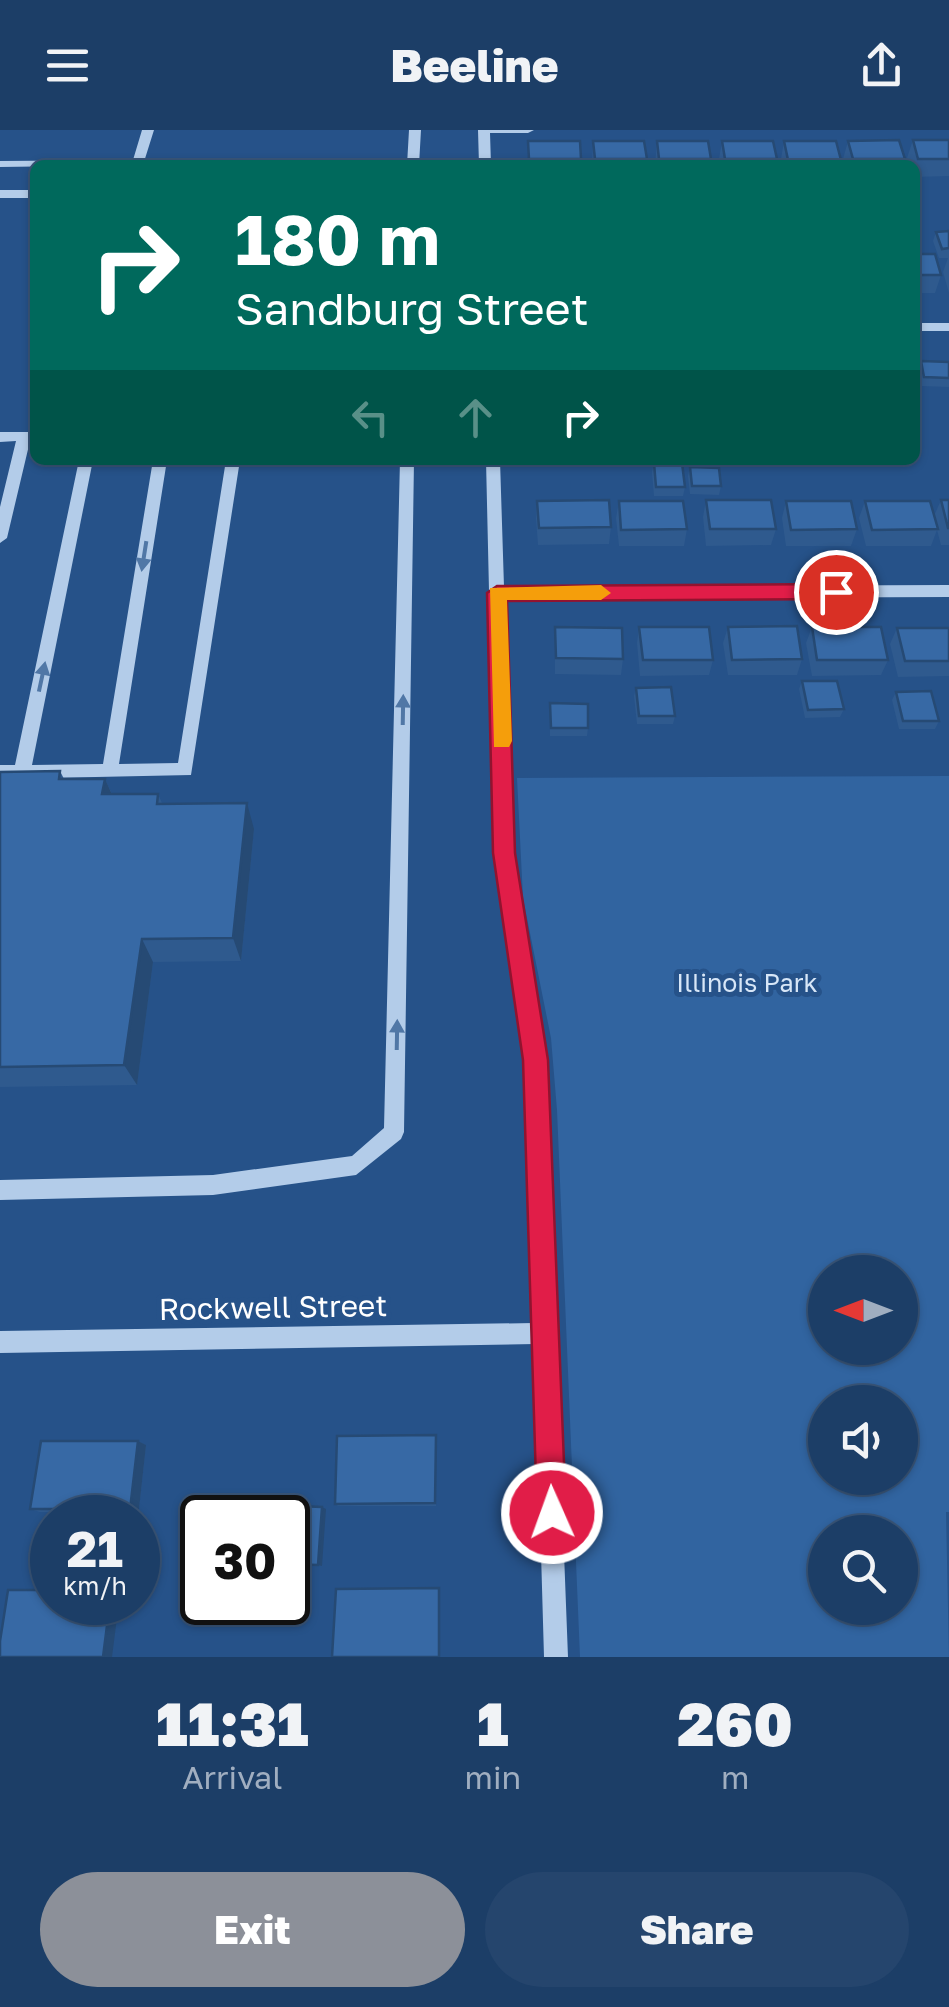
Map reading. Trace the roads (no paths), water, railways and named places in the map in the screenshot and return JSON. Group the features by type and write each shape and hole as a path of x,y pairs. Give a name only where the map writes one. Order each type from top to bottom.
{"street":[{"path":"138,160 148,130"},
{"path":"414,130 414,160"},
{"path":"485,160 484,130 528,130"},
{"path":"0,164 30,164"},
{"path":"0,194 30,194"},
{"path":"920,326 949,326"},
{"path":"0,436 30,436 0,538"},
{"path":"22,772 85,465"},
{"path":"110,771 159,465"},
{"path":"0,772 185,770 232,465"},
{"path":"0,1190 213,1185 356,1165 394,1132 407,465"},
{"path":"493,465 504,853 536,1060 556,1657"},
{"path":"497,593 949,591"},
{"name":"Rockwell Street","path":"0,1342 546,1333"}],"park label":[{"name":"Illinois Park","path":"747,982"}]}
